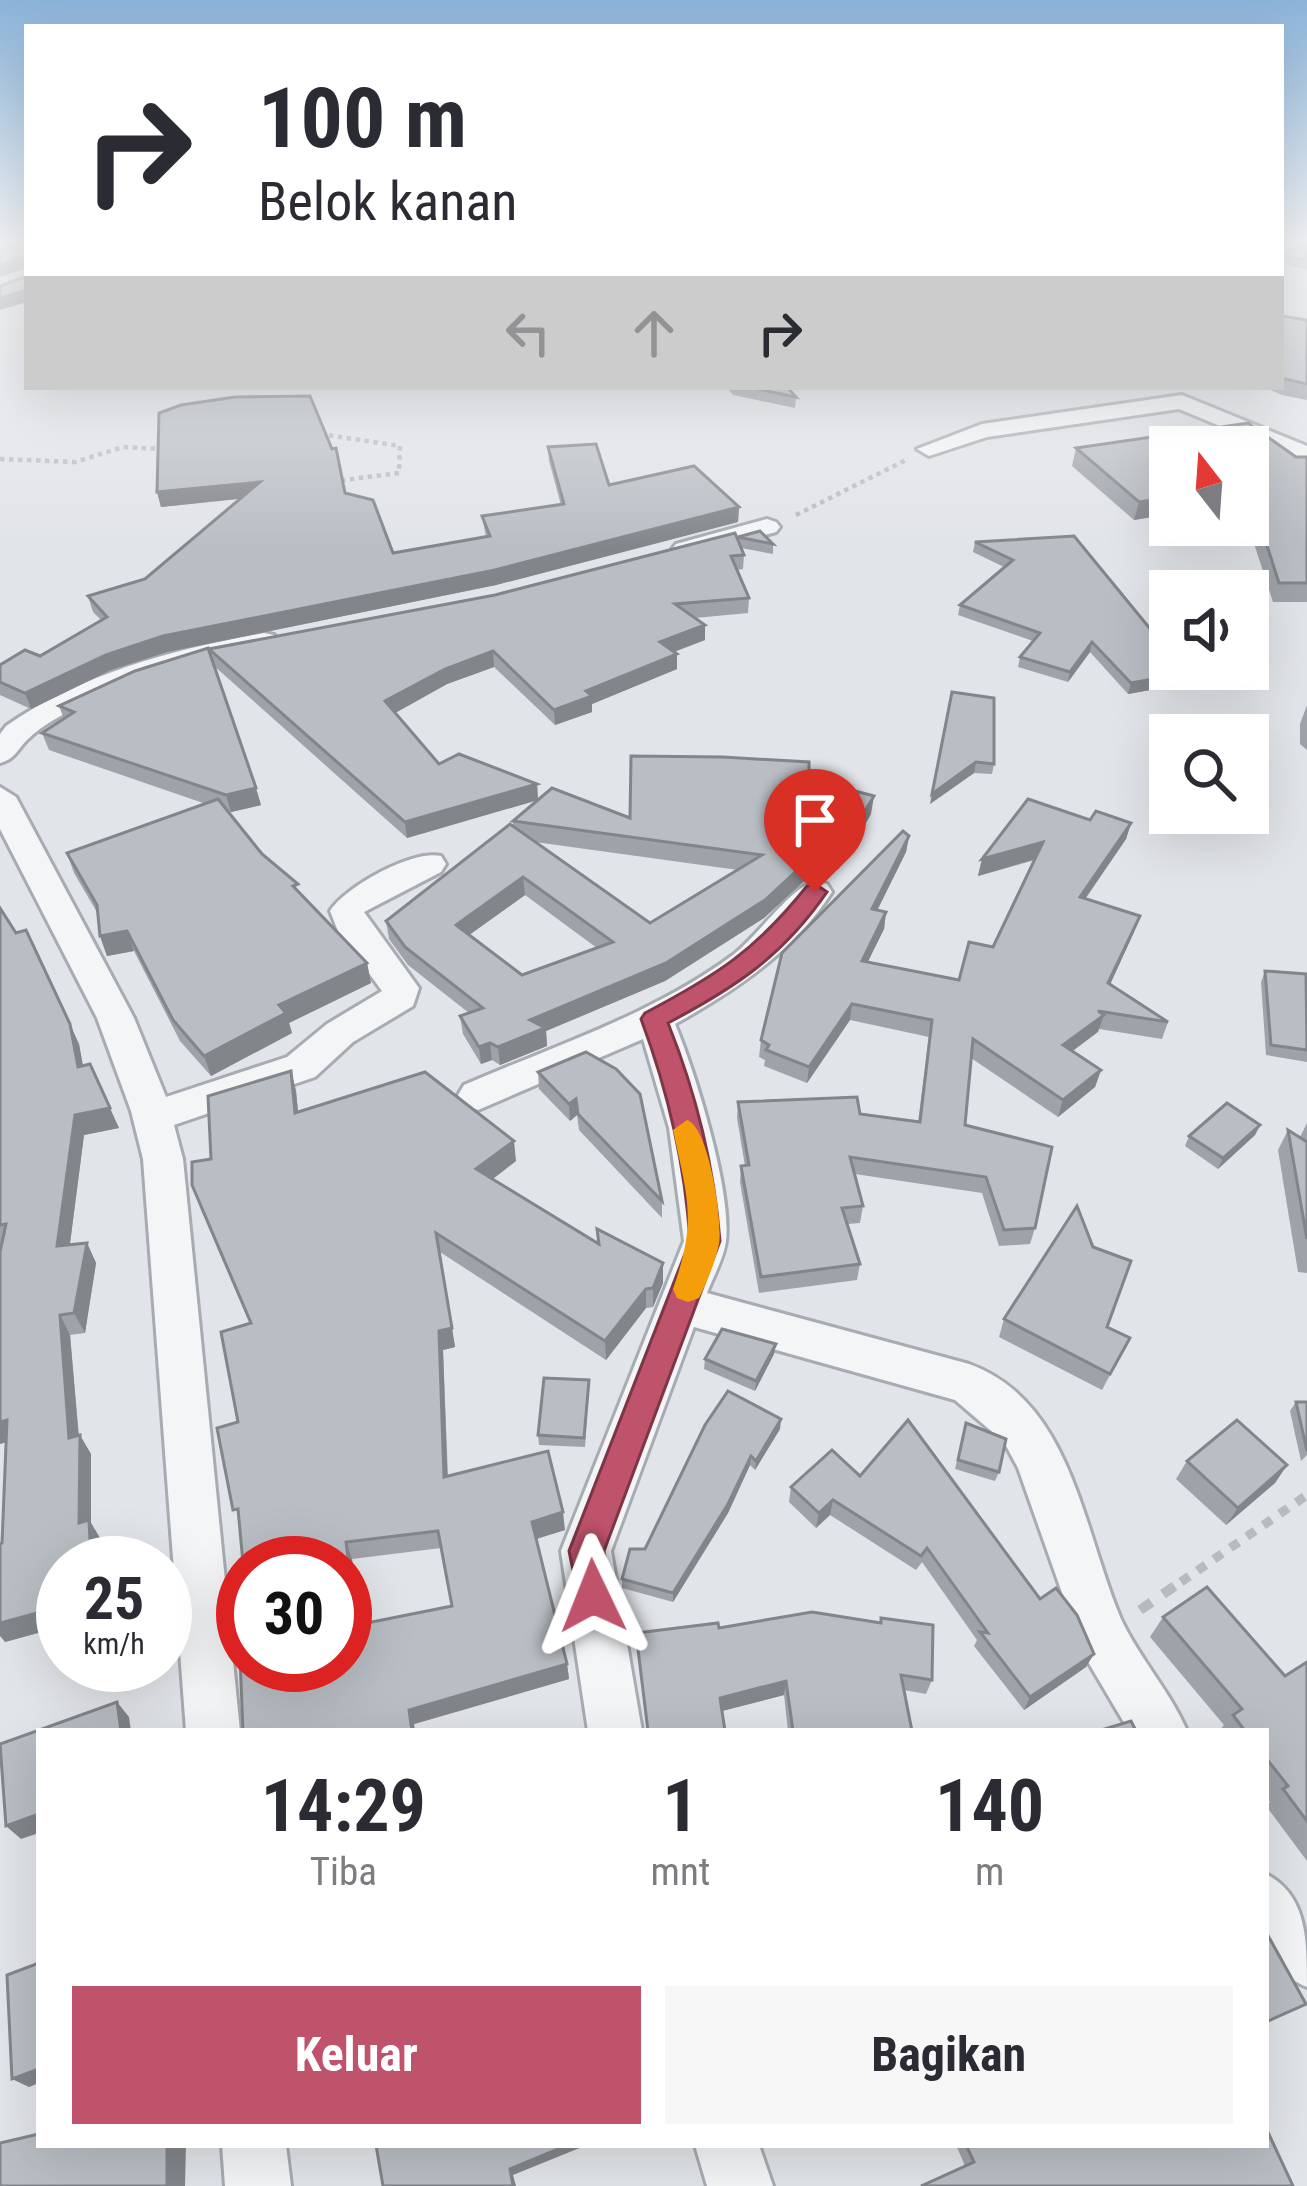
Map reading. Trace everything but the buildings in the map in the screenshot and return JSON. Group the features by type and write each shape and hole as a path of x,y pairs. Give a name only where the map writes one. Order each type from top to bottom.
{"street":[{"path":"1160,390 1307,455"},
{"path":"929,449 982,431 1182,402"},
{"path":"662,555 767,527"},
{"path":"2,745 69,701 137,671 206,650 292,637"},
{"path":"0,797 32,863 80,942 155,1116 163,1159 213,1728"},
{"path":"155,1116 301,1066 340,1033 400,997 400,988 350,923 347,911 355,900 429,863"},
{"path":"478,1095 654,1019 746,967 782,934 815,892"},
{"path":"615,1728 586,1551 705,1241 679,1084 654,1019"},
{"path":"682,1305 969,1384 1022,1427 1040,1461 1102,1637 1158,1728"},
{"path":"1269,1907 1307,1957"},
{"path":"254,2148 258,2186"},
{"path":"728,2148 740,2186"}],"path":[{"path":"316,434 400,446 399,473 334,482"},
{"path":"0,460 75,462 123,447 154,452 174,446"},
{"path":"767,527 929,449"},
{"path":"1102,1637 1307,1495"}],"slow traffic":[{"path":"687,1130 705,1241 688,1289"}],"route":[{"path":"593,1596 586,1551 705,1241 679,1084 654,1019 732,978 760,956 815,892"}]}
